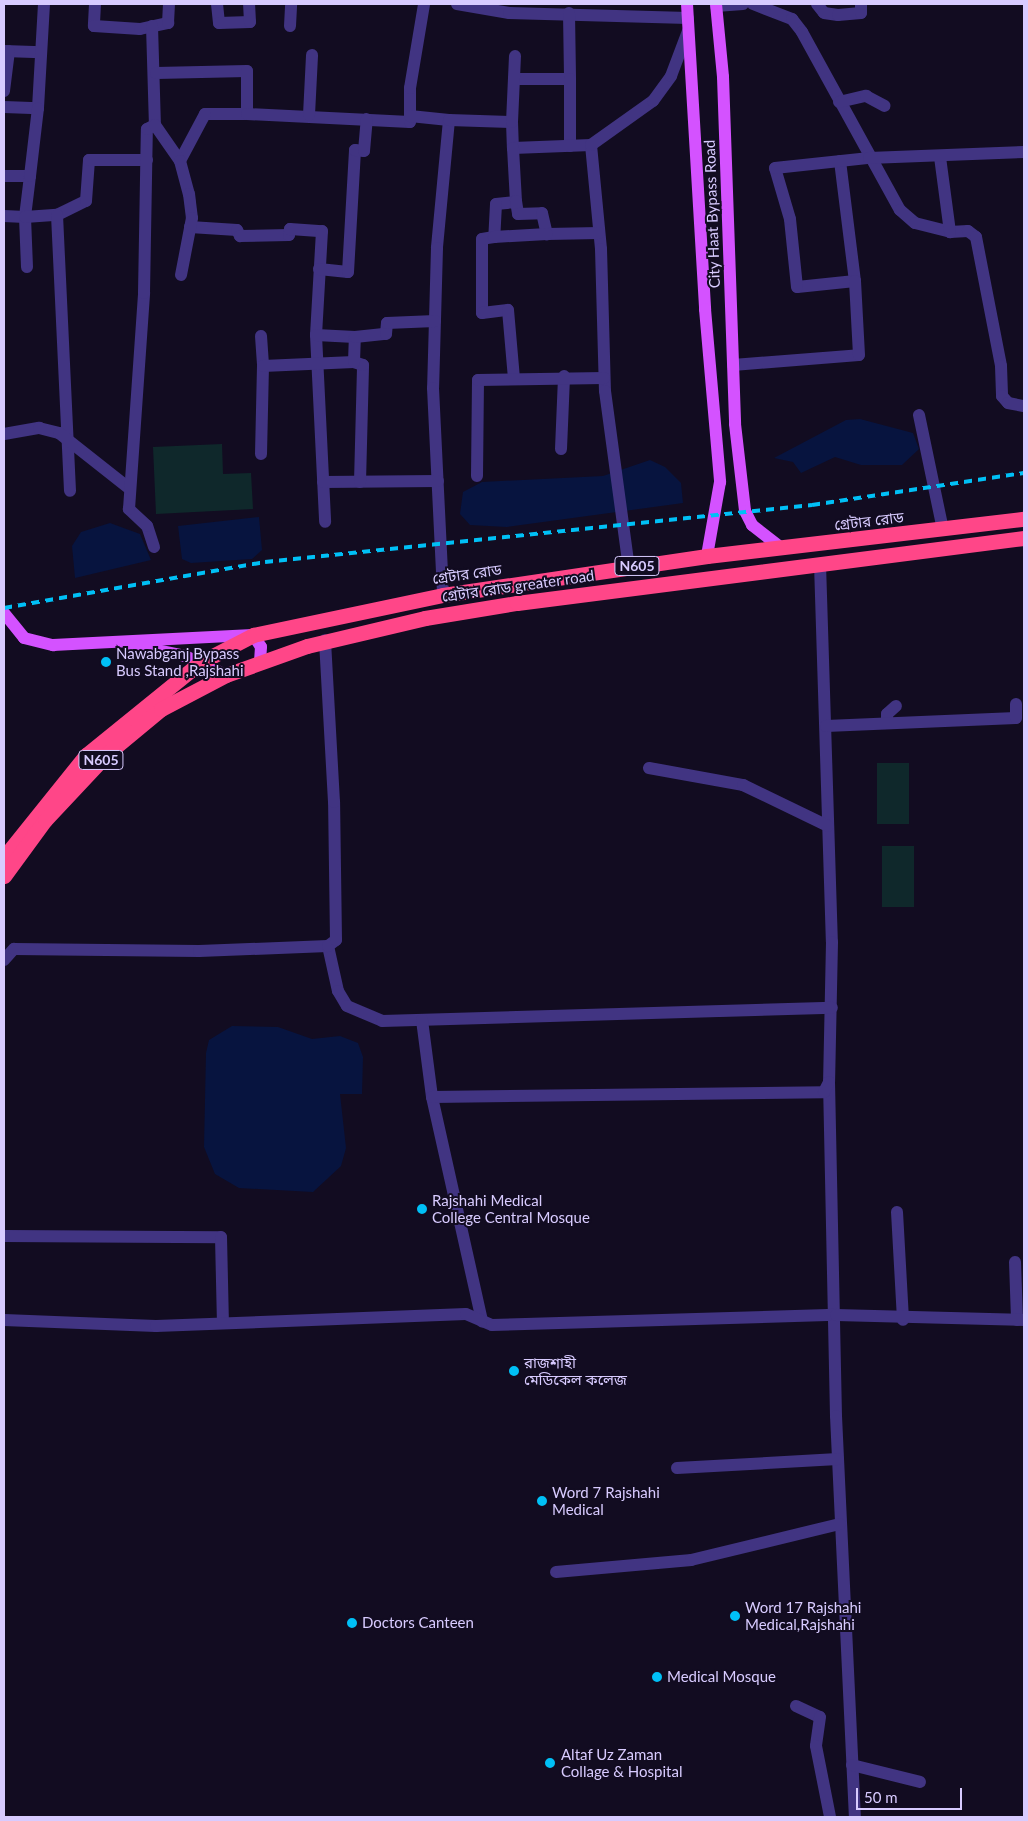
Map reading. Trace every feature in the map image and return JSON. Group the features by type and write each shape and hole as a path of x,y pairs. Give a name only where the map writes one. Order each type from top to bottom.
{"highway":[{"name":"গ্রেটার রোড","path":"4,857 86,755 201,662 253,635 443,595 707,556 783,549 1024,519"},
{"name":"গ্রেটার রোড greater road","path":"260,662 325,640 517,603 1024,538"},
{"name":"N605","path":"4,876 45,820 108,752 161,709 226,676 260,662"}],"main road":[{"name":"City Haat Bypass Road","path":"687,4 713,419 720,494 707,556"},
{"name":"City Haat Bypass Road","path":"716,5 723,77 735,424 745,511 752,525 783,549"},
{"path":"4,613 10,626 39,644 253,635 261,647 260,662"},
{"path":"102,641 162,649 201,662 226,676"}],"street":[{"path":"27,267 26,217 38,108 44,4"},
{"path":"95,4 94,26 152,26 168,23 169,4"},
{"path":"217,4 219,23 250,22 249,4"},
{"path":"290,4 290,26"},
{"path":"180,161 204,114 309,115 410,122 424,4"},
{"path":"457,4 509,13 569,13 688,18"},
{"path":"716,5 743,4"},
{"path":"753,4 792,19 815,52 839,102 900,210 915,223 950,232 968,230 976,237 1001,366 1002,396 1008,403 1024,406"},
{"path":"817,4 824,13 838,15 861,13 861,4"},
{"path":"569,13 570,146"},
{"path":"152,26 156,73 155,125 180,161 189,194 190,227 181,275"},
{"path":"513,148 591,144 653,101 671,76 688,31"},
{"path":"4,91 6,51 41,52"},
{"path":"309,115 312,55"},
{"path":"515,56 512,122 518,214 542,213 547,234"},
{"path":"156,73 247,70 247,114"},
{"path":"514,79 570,79"},
{"path":"839,102 866,96 884,106"},
{"path":"4,106 38,108"},
{"path":"410,116 449,120 512,122"},
{"path":"320,269 348,272 356,150 364,151 367,119"},
{"path":"443,595 438,481 435,321 449,120"},
{"path":"154,547 147,526 129,509 144,293 147,129 155,125"},
{"path":"591,144 599,233 604,378 629,568"},
{"path":"855,281 796,287 790,219 775,168 870,158 940,157 1024,152"},
{"path":"940,157 950,232"},
{"path":"4,216 57,215 86,201 89,160 147,160"},
{"path":"733,365 859,355 855,281 840,162"},
{"path":"4,176 30,176"},
{"path":"494,237 496,204 516,201"},
{"path":"57,215 70,491"},
{"path":"190,227 237,230 240,236 289,235 290,229 322,231 316,335 325,522"},
{"path":"514,378 508,310 482,313 482,239 547,234 599,233"},
{"path":"316,335 355,337 386,334 387,324 435,321"},
{"path":"260,336 263,366 261,454"},
{"path":"354,362 355,337"},
{"path":"263,366 317,362 354,362 363,365 360,482"},
{"path":"477,476 478,380 564,376 604,378"},
{"path":"561,448 564,376"},
{"path":"919,416 943,530"},
{"path":"4,434 39,428 68,440 130,489"},
{"path":"323,482 438,481"},
{"path":"820,564 826,726 832,1008 829,1082 838,1459 854,1817"},
{"path":"4,960 14,949 199,951 328,946 336,940 335,822 325,640"},
{"path":"826,726 1016,718 1016,704"},
{"path":"887,723 887,714 896,706"},
{"path":"649,768 743,785 828,826"},
{"path":"328,946 338,991 347,1006 382,1021 832,1008"},
{"path":"422,1020 432,1097 482,1321"},
{"path":"432,1097 824,1092 829,1082"},
{"path":"897,1212 903,1320"},
{"path":"4,1236 221,1237 223,1323"},
{"path":"4,1320 156,1326 466,1314 492,1325 836,1315 903,1320 1021,1320 1015,1262"},
{"path":"677,1468 838,1459"},
{"path":"556,1572 691,1560 840,1524"},
{"path":"796,1706 820,1718 816,1746 830,1817"},
{"path":"852,1765 920,1782"}],"green space":[{"path":"222,444 223,474 251,473 253,509 156,514 153,447"},
{"path":"877,763 909,763 909,824 877,824"},
{"path":"882,846 914,846 914,907 882,907"}],"water":[{"path":"860,419 913,433 919,449 902,465 861,465 835,457 801,473 793,462 774,458 846,420"},
{"path":"650,460 665,467 681,483 683,503 507,527 470,525 460,514 463,492 482,482 603,476"},
{"path":"259,517 262,550 252,559 191,563 182,559 178,526"},
{"path":"110,523 140,534 151,560 75,578 72,546 81,532"},
{"path":"232,1026 278,1027 312,1039 340,1036 358,1043 363,1057 362,1094 340,1094 346,1148 341,1166 313,1192 239,1188 215,1174 204,1147 206,1053 209,1040"}],"railway":[{"path":"4,608 265,562 812,505 1024,473"}],"place":[{"name":"Nawabganj Bypass Bus Stand ,Rajshahi","path":"106,662"},
{"name":"Rajshahi Medical College Central Mosque","path":"422,1209"},
{"name":"রাজশাহী মেডিকেল কলেজ","path":"514,1371"},
{"name":"Word 7 Rajshahi Medical","path":"542,1501"},
{"name":"Word 17 Rajshahi Medical,Rajshahi","path":"735,1616"},
{"name":"Doctors Canteen","path":"352,1623"},
{"name":"Medical Mosque","path":"657,1677"},
{"name":"Altaf Uz Zaman Collage & Hospital","path":"550,1763"}]}
